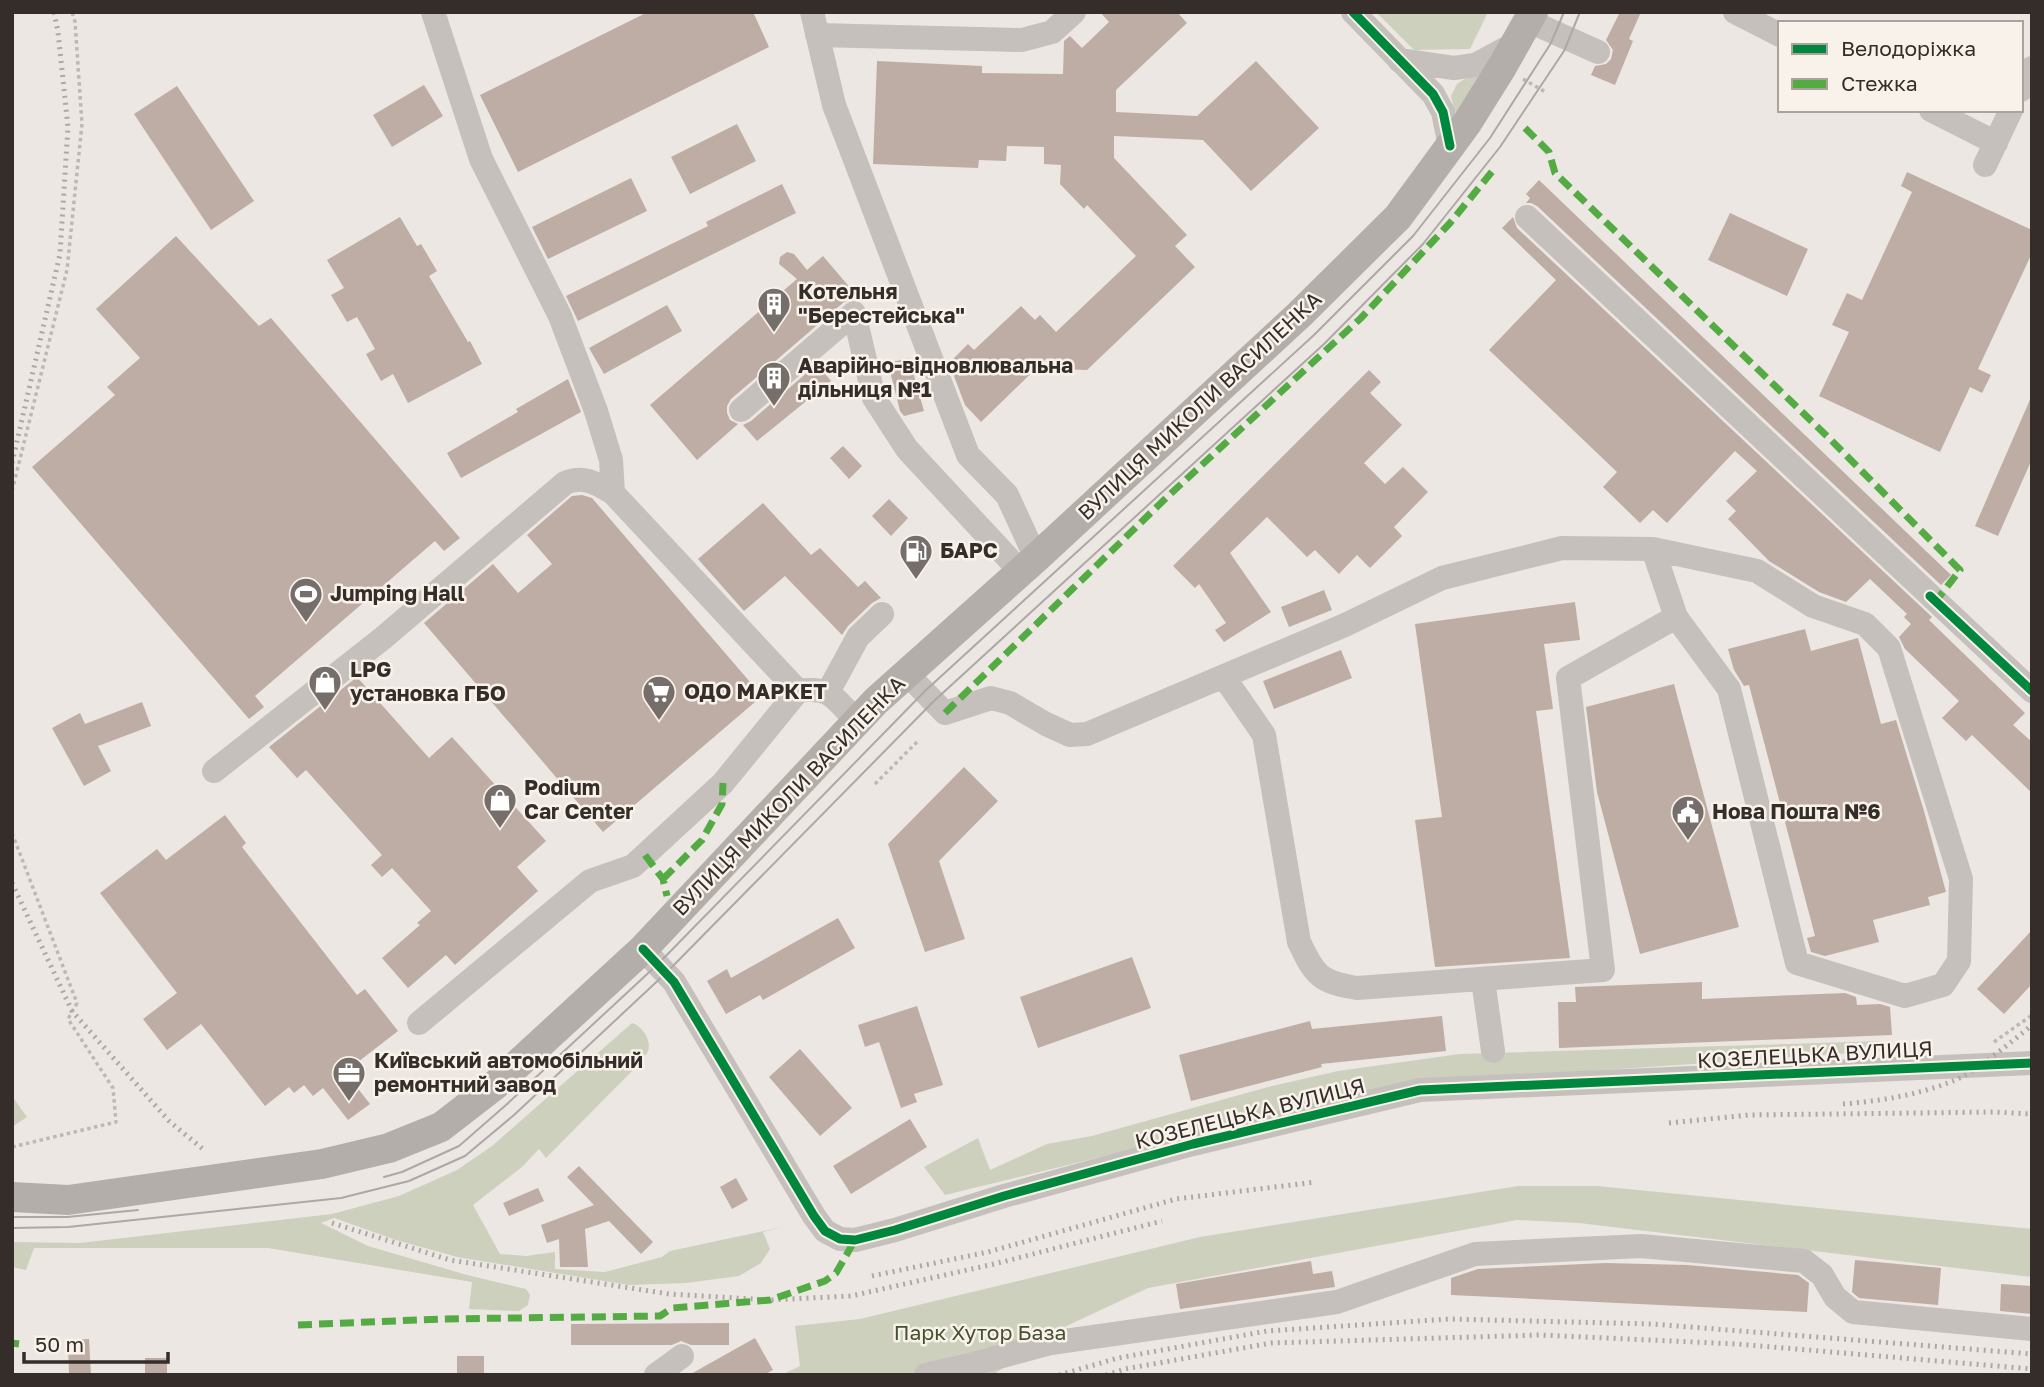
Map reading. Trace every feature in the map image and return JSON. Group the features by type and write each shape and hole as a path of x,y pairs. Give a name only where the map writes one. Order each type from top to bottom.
{"main road":[{"name":"ВУЛИЦЯ МИКОЛИ ВАСИЛЕНКА","path":"12,1197 68,1200 321,1164 389,1148 441,1127 494,1086 643,949 857,721 1299,315 1398,217 1467,123 1526,25"}],"street":[{"path":"433,12 481,159 559,316 596,411 611,460 613,493"},
{"path":"1028,565 1007,495 968,455 834,105 815,24 1023,40 1052,32 1074,12"},
{"path":"1353,12 1433,94 1443,112 1450,146"},
{"path":"1735,12 1778,33"},
{"path":"1399,60 1454,68 1475,65 1526,25 1598,52"},
{"path":"2023,86 2032,68"},
{"path":"1934,112 1991,154 2010,112"},
{"path":"1527,217 2032,691"},
{"path":"741,410 854,313 874,398 907,449 1028,565"},
{"path":"214,771 383,638 565,483 575,479 590,480 613,493 798,691"},
{"path":"907,674 945,713 991,698 1010,703 1070,735 1087,734 1345,625 1442,578 1562,548 1653,549 1757,571 1812,606 1865,624 1889,648 1961,879 1959,961 1943,985 1905,996 1797,963 1729,689 1676,617 1653,549"},
{"path":"828,692 858,637 882,614"},
{"path":"1224,677 1264,735 1299,942 1312,969 1334,984 1357,988 1603,970 1568,678 1676,617"},
{"path":"419,1023 590,881 633,866 723,783 798,691 813,689 828,692 857,721"},
{"name":"КОЗЕЛЕЦЬКА ВУЛИЦЯ","path":"643,949 674,982 814,1216 825,1231 840,1239 855,1240 895,1230 1004,1196 1193,1144 1420,1090 2032,1063"},
{"path":"1483,980 1493,1051"},
{"path":"926,1375 1051,1343 1337,1302 1475,1254 1641,1246 1804,1261 1822,1275 1835,1297 1853,1312 2032,1329"},
{"path":"656,1375 682,1356"}],"path":[{"path":"12,491 67,270 82,124 72,12"},
{"path":"875,784 916,743"},
{"path":"12,833 77,1003 68,1019 113,1088 116,1122 12,1147"},
{"path":"1989,1046 2032,1014"}],"green space":[{"path":"1376,12 1488,12 1470,49 1414,50"},
{"path":"1469,76 1484,77 1459,118 1451,96 1457,84"},
{"path":"632,1023 643,1030 649,1042 647,1053 637,1066 546,1158 539,1149 522,1167 473,1205 500,1254 526,1256 555,1252 555,1269 605,1272 662,1257 670,1251 783,1227 763,1232 770,1249 761,1263 739,1276 686,1283 629,1285 457,1257 396,1240 334,1218 321,1223 368,1246 526,1289 530,1295 528,1305 519,1311 469,1309 472,1282 268,1248 34,1248 26,1270 12,1267 12,1242 80,1243 332,1214 399,1196 457,1170 492,1146"},
{"path":"1882,1041 1881,1051 1399,1084 945,1195 924,1167 978,1138 990,1170 1047,1144 1092,1136 1268,1087 1338,1071 1460,1054"},
{"path":"12,1096 27,1117 12,1127"},
{"name":"Парк Хутор База","path":"1518,1186 1597,1186 2032,1229 2032,1277 1579,1223 1517,1220 1148,1288 1060,1329 993,1375 781,1375 800,1366 795,1326 860,1319 1200,1237"}],"building":[{"path":"648,12 753,12 769,47 518,172 480,95"},
{"path":"1100,12 1177,12 1187,23 1116,90 1116,112 1197,116 1256,61 1319,128 1251,191 1203,140 1114,136 1114,158 1187,235 1175,246 1195,267 1087,370 1057,369 1047,358 981,422 965,405 949,363 968,344 974,350 1021,306 1035,320 1040,315 1056,332 1136,256 1087,205 1084,209 1060,184 1061,165 1044,164 1044,147 1007,146 1006,161 979,160 978,168 873,164 877,61 982,66 982,73 1063,74 1064,41 1070,36 1082,48 1109,22"},
{"path":"1620,12 1641,12 1629,39 1633,41 1615,85 1591,75 1595,66 1606,64 1611,59 1613,50 1606,40"},
{"path":"424,85 443,116 392,147 373,115"},
{"path":"177,86 254,201 211,230 134,114"},
{"path":"737,124 756,161 690,194 671,157"},
{"path":"1907,172 2032,230 2032,253 1978,369 1991,375 1982,393 1970,387 1940,452 1819,396 1849,332 1832,325 1847,293 1862,300 1912,192 1901,186"},
{"path":"631,178 647,211 548,259 532,227"},
{"path":"1539,180 1951,575 1941,585 1537,206 1526,203 1530,198 1526,194"},
{"path":"782,184 796,213 578,321 566,296 708,226 706,222"},
{"path":"1730,213 1808,249 1787,296 1708,260"},
{"path":"400,217 417,246 421,244 437,271 429,276 482,364 408,403 393,374 381,381 366,354 375,349 357,317 347,322 331,295 344,288 327,260"},
{"path":"1513,217 1517,228 1932,617 1929,620 2025,713 2013,725 2032,742 2032,793 1972,735 1966,741 1942,718 1959,701 1905,649 1899,637 1911,624 1904,617 1907,614 1870,579 1846,602 1819,592 1769,561 1728,519 1736,511 1726,501 1757,471 1735,451 1667,523 1653,510 1640,523 1603,487 1617,472 1489,350 1556,280 1502,228"},
{"path":"176,236 259,326 271,318 460,538 444,551 435,541 255,696 264,707 249,719 32,467 115,395 107,387 140,358 96,309"},
{"name":"Котельня \"Берестейська\"","path":"787,252 794,254 807,270 823,256 858,297 844,302 731,399 727,413 730,420 738,424 697,460 650,405 797,279 779,264 780,257"},
{"path":"667,305 682,331 604,374 589,348"},
{"path":"909,358 924,411 904,416 900,411 888,363"},
{"name":"Аварійно-відновлювальна дільниця №1","path":"817,364 831,381 757,441 743,425"},
{"path":"1369,370 1381,382 1370,393 1402,425 1364,463 1385,484 1403,467 1428,492 1394,527 1402,536 1370,568 1357,555 1339,574 1315,550 1307,557 1267,517 1230,553 1271,612 1224,642 1215,630 1226,623 1199,584 1195,588 1173,566"},
{"path":"568,379 581,412 461,478 447,453"},
{"path":"2032,395 2032,459 1998,536 1975,526"},
{"path":"843,446 862,466 849,479 830,458"},
{"path":"572,496 592,498 762,696 603,832 424,623 493,564 518,593 552,564 527,535"},
{"path":"889,499 908,518 891,536 872,516"},
{"path":"763,503 811,555 820,548 858,587 865,581 881,598 872,603 842,635 785,576 744,611 698,559"},
{"path":"1324,590 1332,610 1289,627 1281,607"},
{"path":"1575,602 1580,640 1544,644 1553,709 1536,711 1570,958 1435,967 1415,820 1442,817 1415,624"},
{"path":"1805,629 1811,651 1858,638 1881,724 1896,720 1946,892 1928,897 1930,905 1873,920 1879,942 1825,956 1811,952 1807,938 1815,936 1749,685 1744,686 1734,670 1728,649"},
{"path":"1341,650 1352,678 1274,709 1263,681"},
{"path":"357,677 429,758 452,737 546,841 517,867 538,891 455,965 446,955 408,988 382,958 420,925 417,923 431,911 392,868 382,877 371,865 382,855 306,770 297,778 269,747"},
{"path":"1674,684 1739,927 1640,954 1597,792 1586,707"},
{"path":"142,702 151,726 98,746 111,771 84,786 52,728 80,713 85,724"},
{"path":"964,767 998,801 939,861 965,939 925,952 888,844"},
{"path":"225,815 246,843 242,847 357,995 365,989 398,1031 345,1072 370,1104 348,1120 323,1088 313,1096 304,1085 294,1093 289,1087 265,1106 201,1024 167,1050 143,1019 177,993 100,893 157,849 166,860"},
{"path":"838,918 855,948 763,1000 760,995 726,1014 707,981 727,969 731,978"},
{"path":"2032,930 2032,984 2004,1014 1977,989"},
{"path":"1132,957 1151,1008 1038,1048 1020,997"},
{"path":"1702,982 1702,999 1845,993 1856,997 1857,1005 1880,1004 1890,1007 1892,1035 1559,1048 1558,1002 1576,1002 1575,987"},
{"path":"917,1006 943,1085 914,1094 917,1102 901,1108 879,1042 865,1047 858,1025"},
{"path":"1442,1016 1446,1051 1321,1064 1322,1067 1191,1101 1179,1055 1310,1021 1312,1029"},
{"path":"800,1049 852,1108 820,1136 769,1077"},
{"path":"910,1119 927,1147 851,1194 833,1166"},
{"path":"579,1166 653,1242 641,1254 609,1221 585,1229 588,1267 560,1267 559,1239 547,1243 541,1225 594,1205 567,1177"},
{"path":"736,1178 748,1200 732,1209 720,1187"},
{"path":"538,1188 544,1201 509,1216 503,1203"},
{"path":"1855,1260 1941,1268 1938,1305 1859,1298 1852,1292"},
{"path":"1311,1261 1313,1274 1332,1271 1335,1287 1180,1309 1176,1284"},
{"path":"1605,1263 1688,1265 1798,1275 1809,1283 1807,1312 1451,1295 1451,1278 1478,1269"},
{"path":"2001,1284 2032,1286 2032,1314 2000,1311"},
{"path":"729,1323 729,1345 691,1345 681,1341 672,1345 571,1345 571,1324"},
{"path":"755,1338 773,1370 764,1375 689,1375"},
{"path":"89,1339 91,1375 69,1375 68,1340"},
{"path":"457,1356 484,1356 484,1375 457,1375"},
{"path":"145,1358 167,1358 167,1375 145,1375"}],"tram line":[{"path":"384,1177 402,1172 459,1146 506,1105 658,964 925,691 1314,335 1413,236 1490,138 1551,43 1564,12"},
{"path":"12,1228 68,1227 341,1198 409,1181 465,1156 514,1115 666,973 934,701 1324,344 1423,244 1500,147 1564,51 1580,12"},
{"path":"12,1217 67,1217 138,1210"}],"railway":[{"path":"12,463 60,254 68,127 54,12"},
{"path":"12,883 72,1011 169,1121 204,1150"},
{"path":"1843,1104 1899,1097 1953,1081 1982,1064 2032,1025"},
{"path":"1669,1123 1749,1115 1995,1112 2032,1114"},
{"path":"872,1276 988,1252 1176,1199 1316,1182"},
{"path":"332,1223 450,1260 669,1294 770,1300 851,1296 994,1264 1162,1221"},
{"path":"1059,1375 1118,1358 1267,1331 1449,1319 1652,1324 2032,1354"},
{"path":"1106,1375 1125,1369 1271,1343 1540,1335 1737,1344 2032,1369"}],"marked path":[{"path":"1525,128 1549,152 1555,173 1831,440 1960,570 1936,601"},
{"path":"945,713 1166,498 1361,318 1450,223 1495,168"},
{"path":"663,879 702,840 722,804 723,783"},
{"path":"645,855 663,879 667,896"},
{"path":"298,1325 441,1319 660,1316 672,1308 770,1300 825,1281 836,1273 855,1240"},
{"path":"12,1343 19,1344"}],"cycle path":[{"path":"1353,12 1433,94 1443,112 1450,146"},
{"path":"1930,596 2032,691"},
{"path":"643,949 674,982 814,1216 825,1231 840,1239 855,1240 895,1230 1004,1196 1193,1144 1420,1090 2032,1063"}],"place":[{"name":"Котельня \"Берестейська\"","path":"774,334"},
{"name":"Аварійно-відновлювальна дільниця №1","path":"774,408"},
{"name":"БАРС","path":"916,581"},
{"name":"Jumping Hall","path":"306,624"},
{"name":"LPG установка ГБО","path":"325,712"},
{"name":"ОДО МАРКЕТ","path":"659,722"},
{"name":"Podium Car Center","path":"500,830"},
{"name":"Нова Пошта №6","path":"1688,842"},
{"name":"Київський автомобільний ремонтний завод","path":"349,1103"}]}
